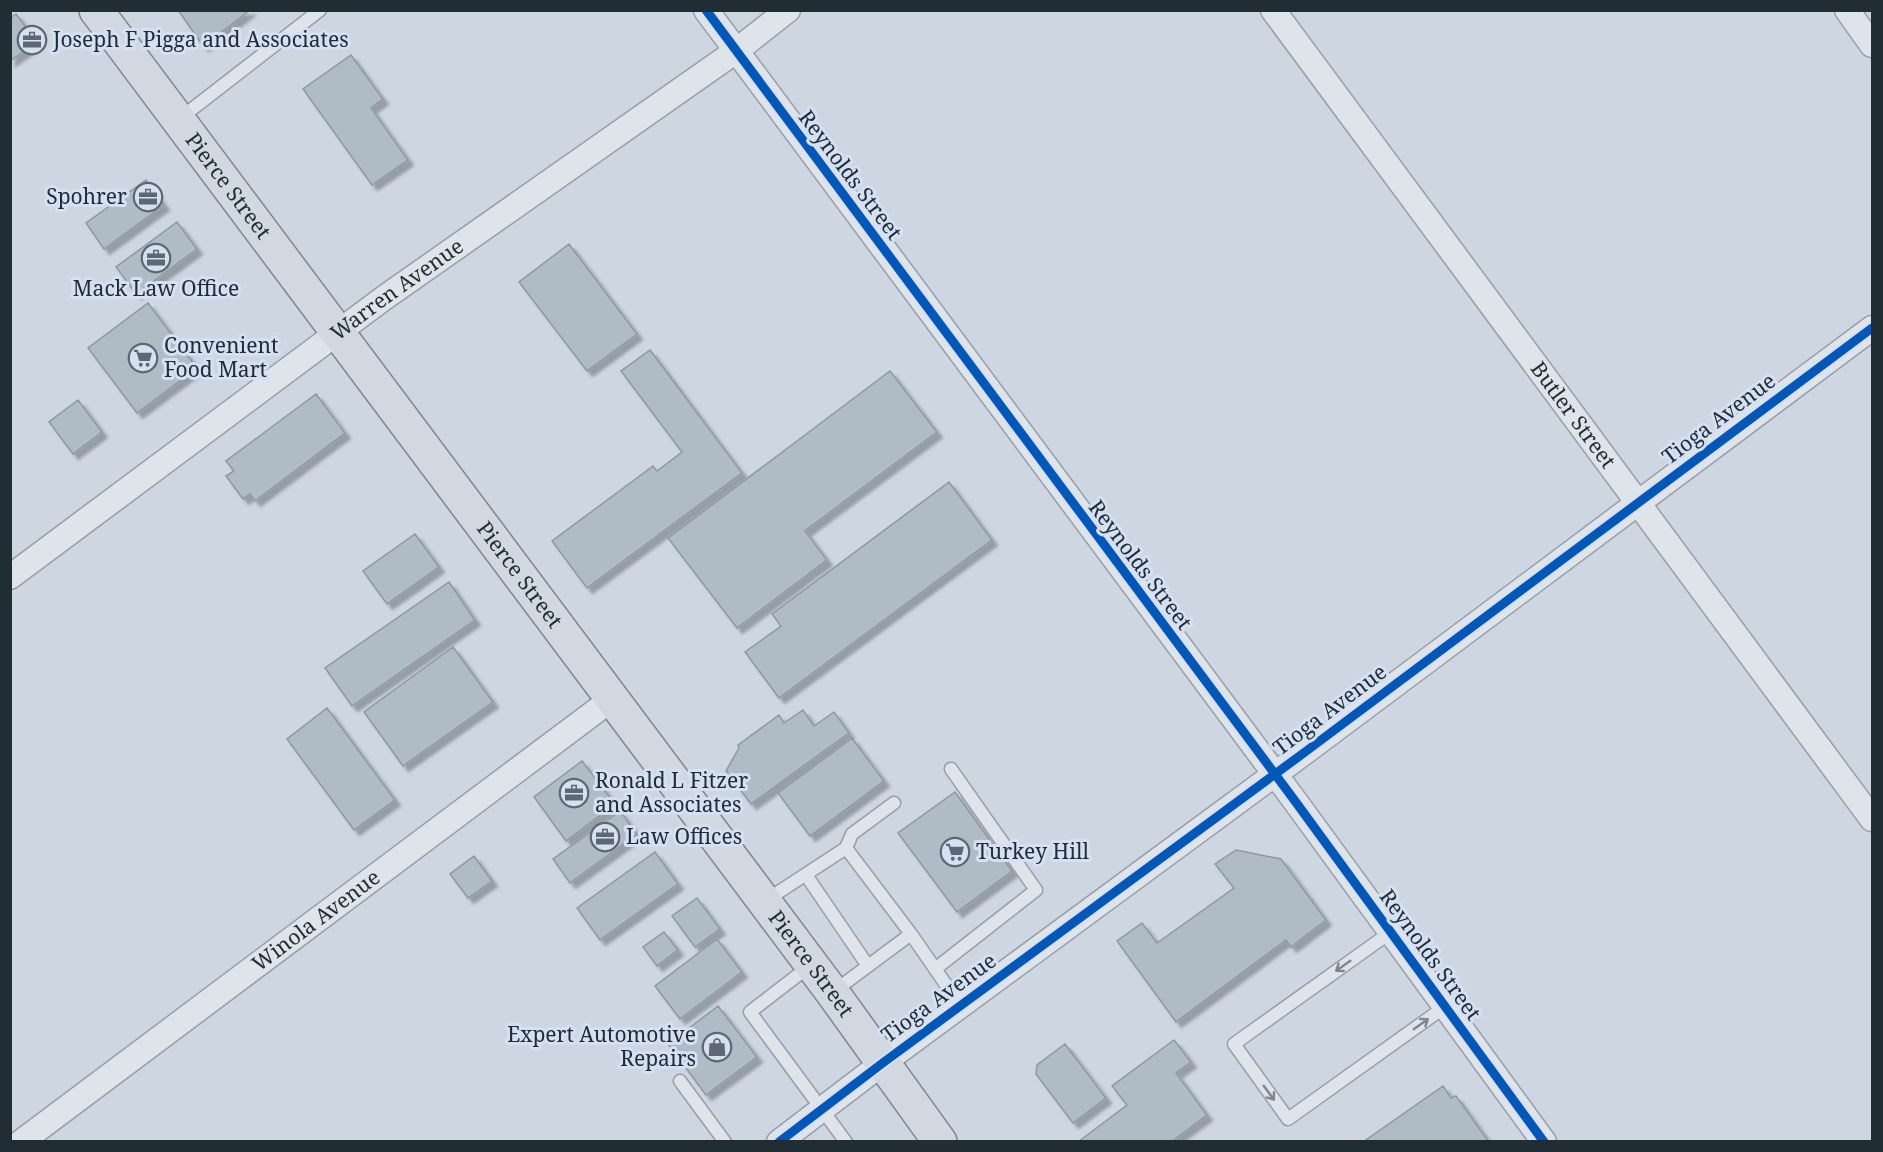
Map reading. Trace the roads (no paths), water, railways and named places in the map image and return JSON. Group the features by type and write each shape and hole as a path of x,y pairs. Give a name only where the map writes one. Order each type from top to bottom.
{"main road":[{"name":"Pierce Street","path":"96,10 832,992 940,1142"}],"street":[{"name":"Reynolds Street","path":"706,10 1275,774 1544,1142"},
{"name":"Warren Avenue","path":"10,577 338,332 736,51 788,10"},
{"name":"Butler Street","path":"1273,10 1872,819"},
{"path":"1847,10 1872,45"},
{"name":"Tioga Avenue","path":"779,1142 1872,328"},
{"name":"Winola Avenue","path":"21,1142 612,699"}],"lane":[{"path":"177,120 320,10"},
{"path":"935,969 1036,890 951,769"},
{"path":"764,902 846,848 852,834 894,803"},
{"path":"846,848 911,934 960,1005"},
{"path":"806,875 868,966"},
{"path":"1391,932 1234,1044 1288,1119 1446,1006"},
{"path":"832,992 911,934"},
{"path":"811,965 750,1012 846,1142"},
{"path":"680,1081 725,1142"}],"place":[{"name":"Joseph F Pigga and Associates","path":"32,40"},
{"name":"Spohrer","path":"148,197"},
{"name":"Mack Law Office","path":"156,258"},
{"name":"Convenient Food Mart","path":"143,358"},
{"name":"Ronald L Fitzer and Associates","path":"574,793"},
{"name":"Law Offices","path":"605,837"},
{"name":"Turkey Hill","path":"955,852"},
{"name":"Expert Automotive Repairs","path":"717,1047"}]}
